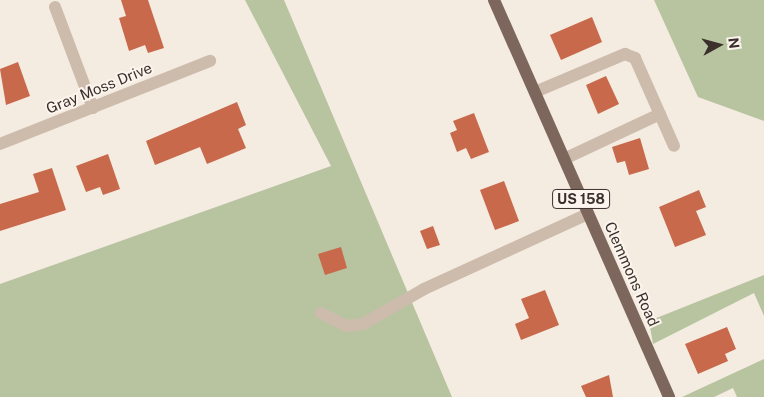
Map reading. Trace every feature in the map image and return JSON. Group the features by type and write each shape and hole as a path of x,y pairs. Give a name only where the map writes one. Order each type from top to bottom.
{"main road":[{"name":"Clemmons Road","path":"494,0 669,397"}],"street":[{"path":"55,7 93,108"},
{"path":"534,92 625,54 635,58 674,146"},
{"name":"Gray Moss Drive","path":"0,144 210,61"},
{"path":"564,159 660,114"},
{"path":"321,313 346,326 363,324 424,290 588,214"}],"green space":[{"path":"245,0 284,0 452,397 0,397 0,284 331,166"},
{"path":"654,0 764,0 764,121 698,97"},
{"path":"764,275 764,316 754,293 653,344 649,321"},
{"path":"764,359 764,397 737,397 733,388 714,397 682,397"}],"building":[{"path":"121,0 148,0 164,48 148,53 145,45 129,51 119,18 126,16"},
{"path":"592,17 602,42 561,60 550,35"},
{"path":"18,62 30,96 6,105 0,69"},
{"path":"606,76 619,104 598,114 586,85"},
{"path":"237,102 246,125 238,129 246,148 207,164 200,147 155,165 146,141"},
{"path":"474,113 489,152 471,159 466,148 457,152 450,133 457,130 453,121"},
{"path":"640,138 649,169 629,175 625,161 617,163 612,147"},
{"path":"108,154 120,189 103,195 100,187 86,192 76,166"},
{"path":"52,168 66,210 0,231 0,204 39,192 33,174"},
{"path":"504,181 519,221 495,230 480,190"},
{"path":"699,190 706,207 696,211 706,235 675,247 659,207"},
{"path":"433,226 440,245 427,249 420,231"},
{"path":"341,247 347,268 325,275 318,254"},
{"path":"545,290 559,325 521,340 515,324 529,318 521,299"},
{"path":"727,327 736,349 725,354 728,361 698,374 685,344"},
{"path":"609,375 613,397 586,397 581,386"}]}
